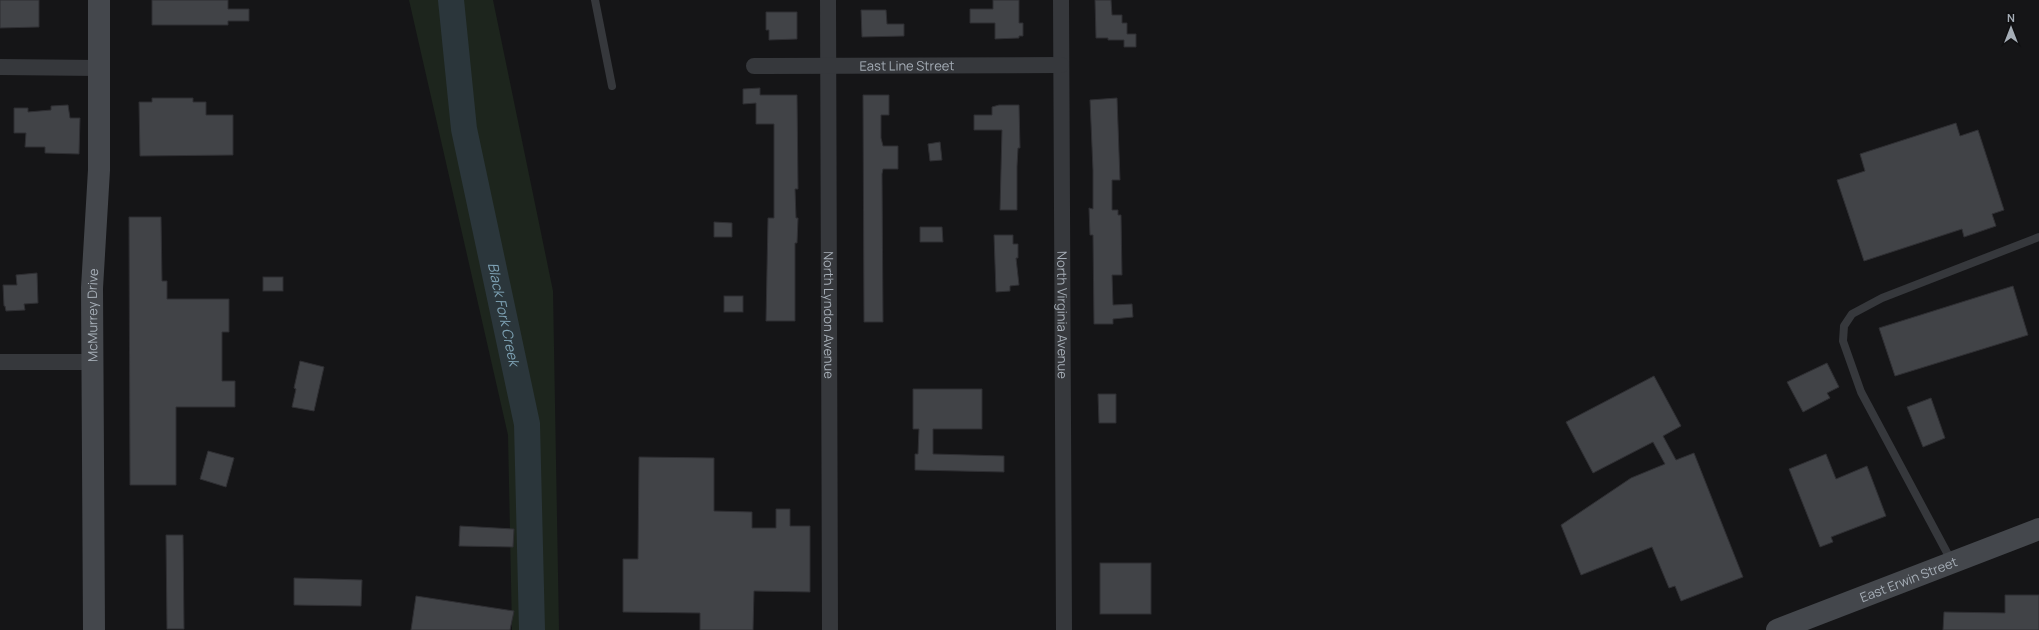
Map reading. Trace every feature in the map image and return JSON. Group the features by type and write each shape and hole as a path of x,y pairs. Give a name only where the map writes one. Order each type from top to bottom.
{"street":[{"name":"McMurrey Drive","path":"94,630 92,263 99,170 99,0"},
{"name":"North Lyndon Avenue","path":"828,0 830,630"},
{"name":"North Virginia Avenue","path":"1060,0 1064,630"},
{"name":"East Line Street","path":"754,66 1061,65"},
{"path":"0,67 99,68"},
{"path":"0,362 92,362"},
{"name":"East Erwin Street","path":"1777,630 2039,529"}],"lane":[{"path":"595,0 612,86"},
{"path":"1952,562 1861,392 1843,341 1844,326 1852,314 1882,298 2039,237"}],"shaded area":[{"path":"409,0 493,0 553,291 559,630 512,630 508,435"}],"building":[{"path":"0,0 39,0 39,27 0,28"},
{"path":"152,0 228,0 228,9 249,9 249,21 228,21 228,25 152,25"},
{"path":"993,0 1019,0 1019,23 1023,23 1023,36 1019,36 1019,38 995,39 995,23 970,23 970,9 993,9"},
{"path":"1095,0 1111,0 1112,15 1122,15 1122,23 1127,23 1127,34 1136,34 1136,47 1124,47 1124,40 1096,38"},
{"path":"861,10 886,10 887,24 904,24 904,36 862,37"},
{"path":"766,12 797,12 797,39 769,40 769,30 766,30"},
{"path":"760,88 760,95 797,95 798,189 795,189 796,218 798,218 797,243 795,243 795,321 766,321 768,218 774,218 774,124 756,124 756,103 743,104 743,89"},
{"path":"863,95 889,95 889,115 881,115 881,138 883,146 898,146 898,169 883,169 882,174 883,322 864,322"},
{"path":"152,98 193,98 193,102 206,102 206,115 233,115 233,155 140,156 139,102 152,102"},
{"path":"1117,98 1120,180 1112,180 1112,210 1118,210 1118,215 1121,215 1122,275 1112,275 1113,305 1132,304 1133,317 1113,319 1113,324 1094,324 1093,235 1090,235 1089,208 1093,209 1090,100"},
{"path":"68,105 70,118 80,118 79,154 45,153 45,147 25,147 26,133 14,133 14,108 28,108 28,112 51,110 51,106"},
{"path":"999,105 1019,105 1020,148 1018,148 1017,166 1017,210 1000,210 1002,130 974,130 974,115 992,115 992,107"},
{"path":"1956,123 1960,136 1978,130 2004,210 1992,214 1996,226 1964,237 1962,229 1864,261 1837,180 1865,171 1860,154"},
{"path":"940,142 942,160 930,161 928,144"},
{"path":"129,217 161,217 162,281 167,281 167,299 229,299 229,332 222,332 222,381 235,381 235,407 176,407 176,485 130,485"},
{"path":"714,222 732,223 732,237 714,237"},
{"path":"920,227 942,227 943,242 920,242"},
{"path":"994,235 1013,235 1013,244 1018,244 1018,258 1016,258 1019,285 1010,286 1010,291 996,292"},
{"path":"37,273 38,303 24,304 25,310 6,311 4,306 3,285 17,285 16,275"},
{"path":"263,277 283,277 283,291 263,291"},
{"path":"2013,286 2028,335 1895,376 1879,328"},
{"path":"724,296 743,296 743,312 724,312"},
{"path":"300,361 324,367 314,411 292,407 296,389 294,388"},
{"path":"1827,363 1839,387 1827,393 1830,398 1803,412 1787,382"},
{"path":"1654,376 1681,426 1663,436 1676,460 1694,453 1743,577 1681,601 1675,586 1669,588 1652,547 1581,575 1561,525 1631,478 1665,464 1653,442 1593,473 1566,422"},
{"path":"913,389 982,389 982,429 933,429 933,454 1004,456 1004,472 915,470 915,454 918,454 919,429 913,429"},
{"path":"1098,394 1116,394 1116,423 1099,423"},
{"path":"1931,398 1945,438 1923,447 1907,407"},
{"path":"208,451 234,458 226,487 200,479"},
{"path":"1826,454 1836,479 1867,466 1886,516 1831,537 1833,542 1820,547 1789,469"},
{"path":"639,457 714,458 714,511 752,512 752,528 776,528 776,509 790,509 790,526 810,526 810,592 754,591 753,630 700,630 700,613 623,612 623,559 638,559"},
{"path":"460,526 514,529 513,547 459,546"},
{"path":"166,535 183,535 184,629 167,629"},
{"path":"1100,563 1151,563 1151,614 1100,614"},
{"path":"294,578 362,580 361,606 294,605"},
{"path":"2005,595 2039,595 2039,630 1943,630 1944,612 2005,613"},
{"path":"416,596 514,611 510,630 411,630"}],"waterway":[{"name":"Black Fork Creek","path":"451,0 464,129 527,424 532,630"}]}
